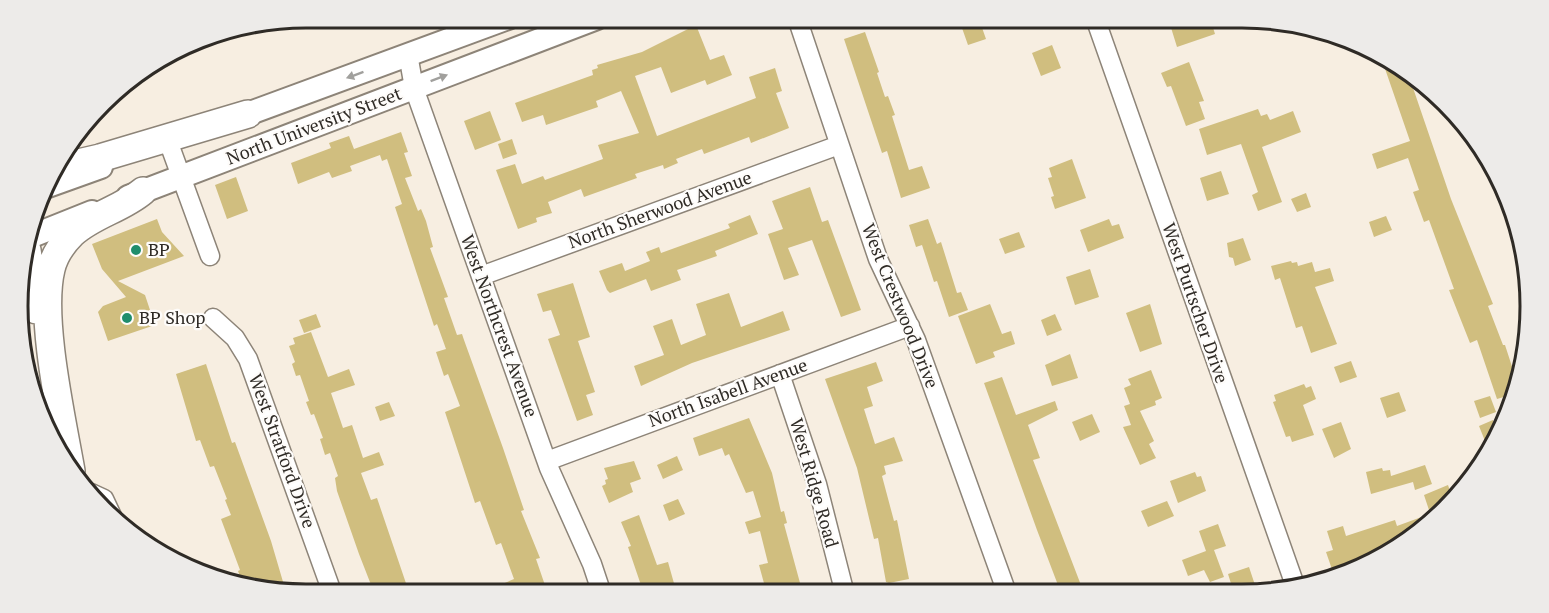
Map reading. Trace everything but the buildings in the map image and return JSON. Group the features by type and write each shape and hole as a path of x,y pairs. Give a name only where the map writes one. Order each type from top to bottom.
{"highway":[{"path":"69,163 79,163 168,140 248,114"},
{"path":"66,447 52,351 48,293 51,267 73,233 129,203 143,191"},
{"path":"31,272 56,427"}],"main road":[{"name":"North University Street","path":"248,114 480,28"},
{"name":"North University Street","path":"38,233 181,176 571,28"},
{"path":"58,182 168,140"}],"street":[{"name":"West Crestwood Drive","path":"800,28 878,259 910,327 1004,584"},
{"name":"West Purtscher Drive","path":"1099,28 1293,580"},
{"name":"West Northcrest Avenue","path":"408,54 414,88 547,461 598,584"},
{"path":"168,140 210,256"},
{"name":"North Sherwood Avenue","path":"481,276 838,145"},
{"name":"West Stratford Drive","path":"213,318 235,338 248,359 329,584"},
{"name":"North Isabell Avenue","path":"547,461 910,327"},
{"name":"West Ridge Road","path":"780,374 817,484 842,584"}],"place":[{"name":"BP","path":"136,250"},
{"name":"BP Shop","path":"127,318"}]}
